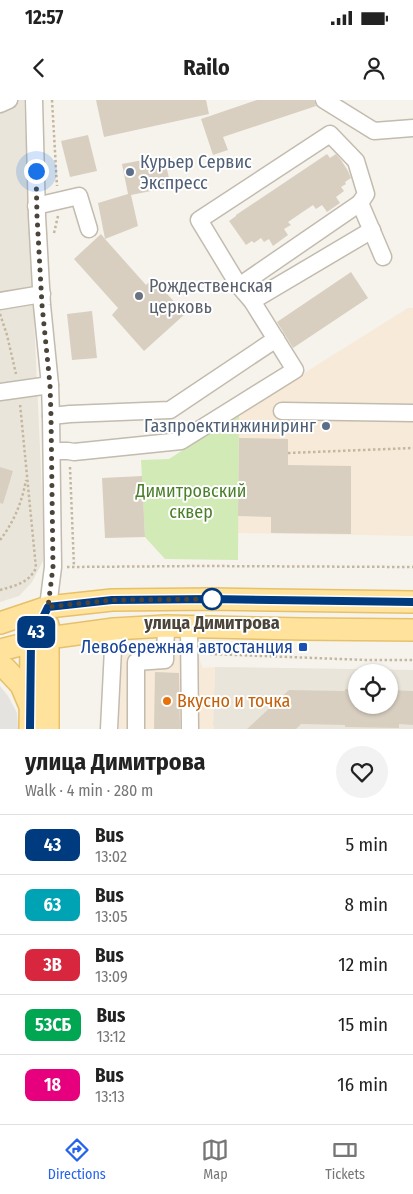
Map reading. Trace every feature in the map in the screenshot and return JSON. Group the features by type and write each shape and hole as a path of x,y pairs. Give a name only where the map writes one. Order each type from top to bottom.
{"main road":[{"path":"0,623 48,607 112,600 212,599 413,602"},
{"path":"30,729 30,706 40,640 48,607"},
{"path":"0,650 40,640 114,629 166,626 189,637 413,630"},
{"path":"40,640 48,729"},
{"path":"0,664 21,685 30,706"}],"street":[{"path":"0,104 9,100"},
{"path":"34,100 36,206 50,385 52,451 53,567 48,607"},
{"path":"324,100 374,131 413,128"},
{"path":"52,451 74,452 181,441 295,370 252,301 238,286 199,220 330,134 356,161 366,194 360,203 238,286"},
{"path":"36,206 79,196 89,229"},
{"path":"360,203 383,257"},
{"path":"252,301 372,230"},
{"path":"0,301 42,294"},
{"path":"51,416 170,410 276,339"},
{"path":"0,392 50,385"},
{"path":"282,411 413,413"},
{"path":"136,729 136,662 165,660 166,626"},
{"path":"109,729 114,629"},
{"path":"189,637 190,729"}],"path":[{"path":"0,314 7,335 19,390 36,568 31,577 0,590"},
{"path":"288,453 413,448"},
{"path":"0,540 18,510 27,476"},
{"path":"62,567 413,568"},
{"path":"189,637 211,654 413,660"}],"shaded area":[{"path":"0,100 24,100 44,536 43,561 32,582 19,596 0,602"},
{"name":"Газпроектинжиниринг","path":"408,308 413,308 413,536 238,533 239,414"},
{"path":"134,643 193,644 203,668 215,667 214,729 119,729 120,661 123,649"},
{"path":"215,667 348,669 348,714 398,714 398,670 413,670 413,729 214,729"},
{"path":"0,686 17,713 18,729 0,729"}],"green space":[{"name":"Димитровский сквер","path":"239,414 238,560 165,559 145,537 141,460 169,459"}],"building":[{"path":"96,100 206,100 209,114 104,137"},
{"path":"257,100 314,100 316,106 223,137 228,150 213,155 201,119"},
{"path":"88,135 97,171 70,177 61,141"},
{"path":"327,154 330,158 336,154 351,178 341,187 344,191 336,197 340,203 327,212 322,205 316,209 313,205 288,222 291,225 284,229 288,235 273,246 269,239 264,242 261,238 254,243 252,241 246,245 229,221"},
{"path":"164,156 171,187 131,195 138,226 105,239 98,203 128,194 122,164"},
{"name":"Рождественская церковь","path":"101,234 146,285 153,278 185,314 144,351 112,315 118,308 74,259"},
{"path":"351,272 368,298 293,348 277,322"},
{"path":"92,311 97,358 72,360 67,314"},
{"path":"239,438 288,439 288,465 351,466 351,534 271,533 271,517 238,516"},
{"path":"0,467 13,471 3,504 0,503"},
{"path":"142,476 145,537 105,538 102,478"},
{"name":"Вкусно и точка","path":"155,672 179,673 180,729 154,729"},
{"path":"345,689 348,689 348,714 398,714 398,690 413,691 413,725 399,724 399,728 301,724 296,729 247,729 289,690 345,691"}],"bus line":[{"name":"43","path":"30,729 31,642 48,607 112,600 212,599 413,602"}],"place":[{"name":"Курьер Сервис Экспресс","path":"130,172"},
{"name":"Рождественская церковь","path":"139,296"},
{"name":"Газпроектинжиниринг","path":"326,426"},
{"name":"улица Димитрова","path":"212,599"},
{"name":"Левобережная автостанция","path":"303,647"},
{"name":"Вкусно и точка","path":"167,701"}],"route":[{"path":"36,171 42,305 50,385 51,416 53,567 48,607 112,600 212,599"}]}
